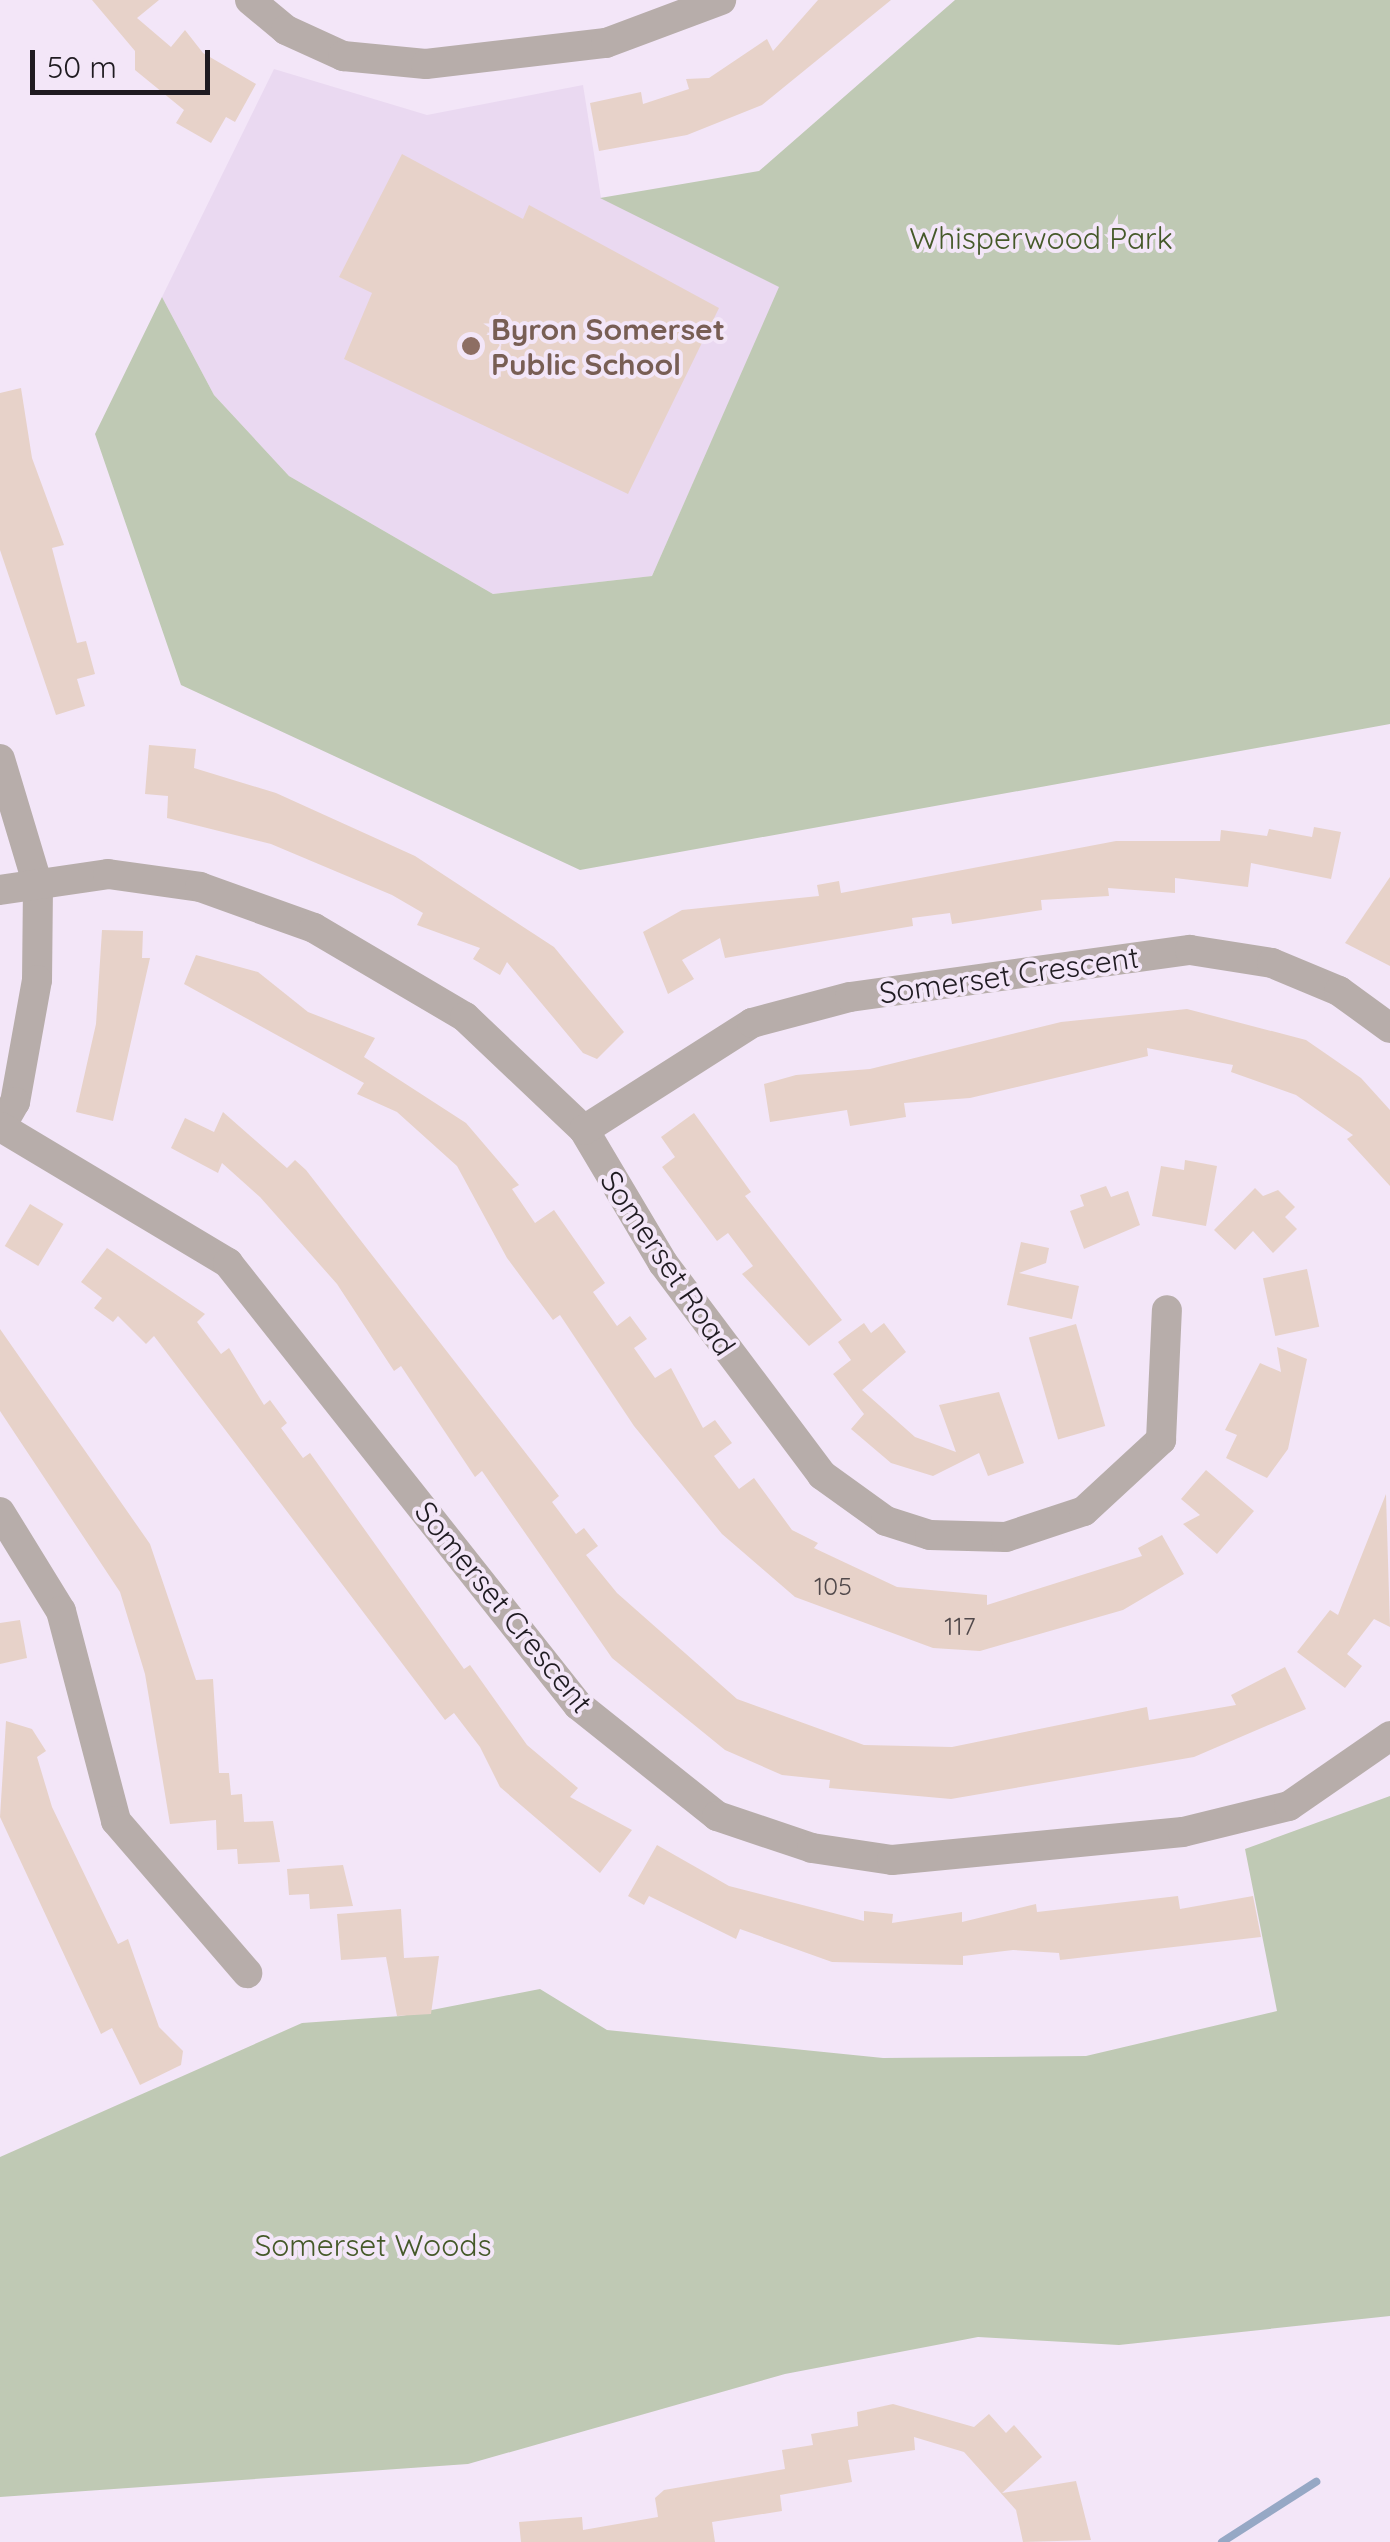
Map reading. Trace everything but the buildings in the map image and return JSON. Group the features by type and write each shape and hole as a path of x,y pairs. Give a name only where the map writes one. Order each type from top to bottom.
{"street":[{"path":"250,0 286,30 343,56 426,64 606,43 720,0"},
{"path":"0,759 38,886 37,980 15,1102 0,1127"},
{"name":"Somerset Road","path":"0,890 108,874 200,887 314,928 465,1018 584,1130 663,1263 822,1475 886,1520 930,1535 1006,1538 1047,1528 1121,1480 1161,1440 1167,1310"},
{"name":"Somerset Crescent","path":"584,1130 752,1023 850,997 1190,950 1272,963 1339,991 1390,1028"},
{"name":"Somerset Crescent","path":"0,1127 228,1263 578,1705 717,1816 812,1848 892,1860 1183,1832 1290,1806 1390,1736"},
{"path":"1,1515 60,1611 116,1821 247,1973"}],"shaded area":[{"name":"Byron Somerset Public School","path":"274,69 427,115 583,85 601,198 780,287 652,576 493,594 289,476 214,395 162,297"}],"green space":[{"name":"Whisperwood Park","path":"955,0 1390,0 1390,724 580,870 181,685 95,434 162,297 214,395 289,476 493,594 652,576 779,287 600,198 759,171"},
{"name":"Somerset Woods","path":"1390,1796 1390,2316 1119,2345 978,2337 785,2374 468,2464 0,2497 0,2157 302,2023 401,2016 540,1989 607,2030 883,2058 1086,2056 1277,2011 1245,1849"}],"waterway":[{"path":"1222,2542 1316,2482"}],"place":[{"name":"Byron Somerset Public School","path":"471,346"}]}
